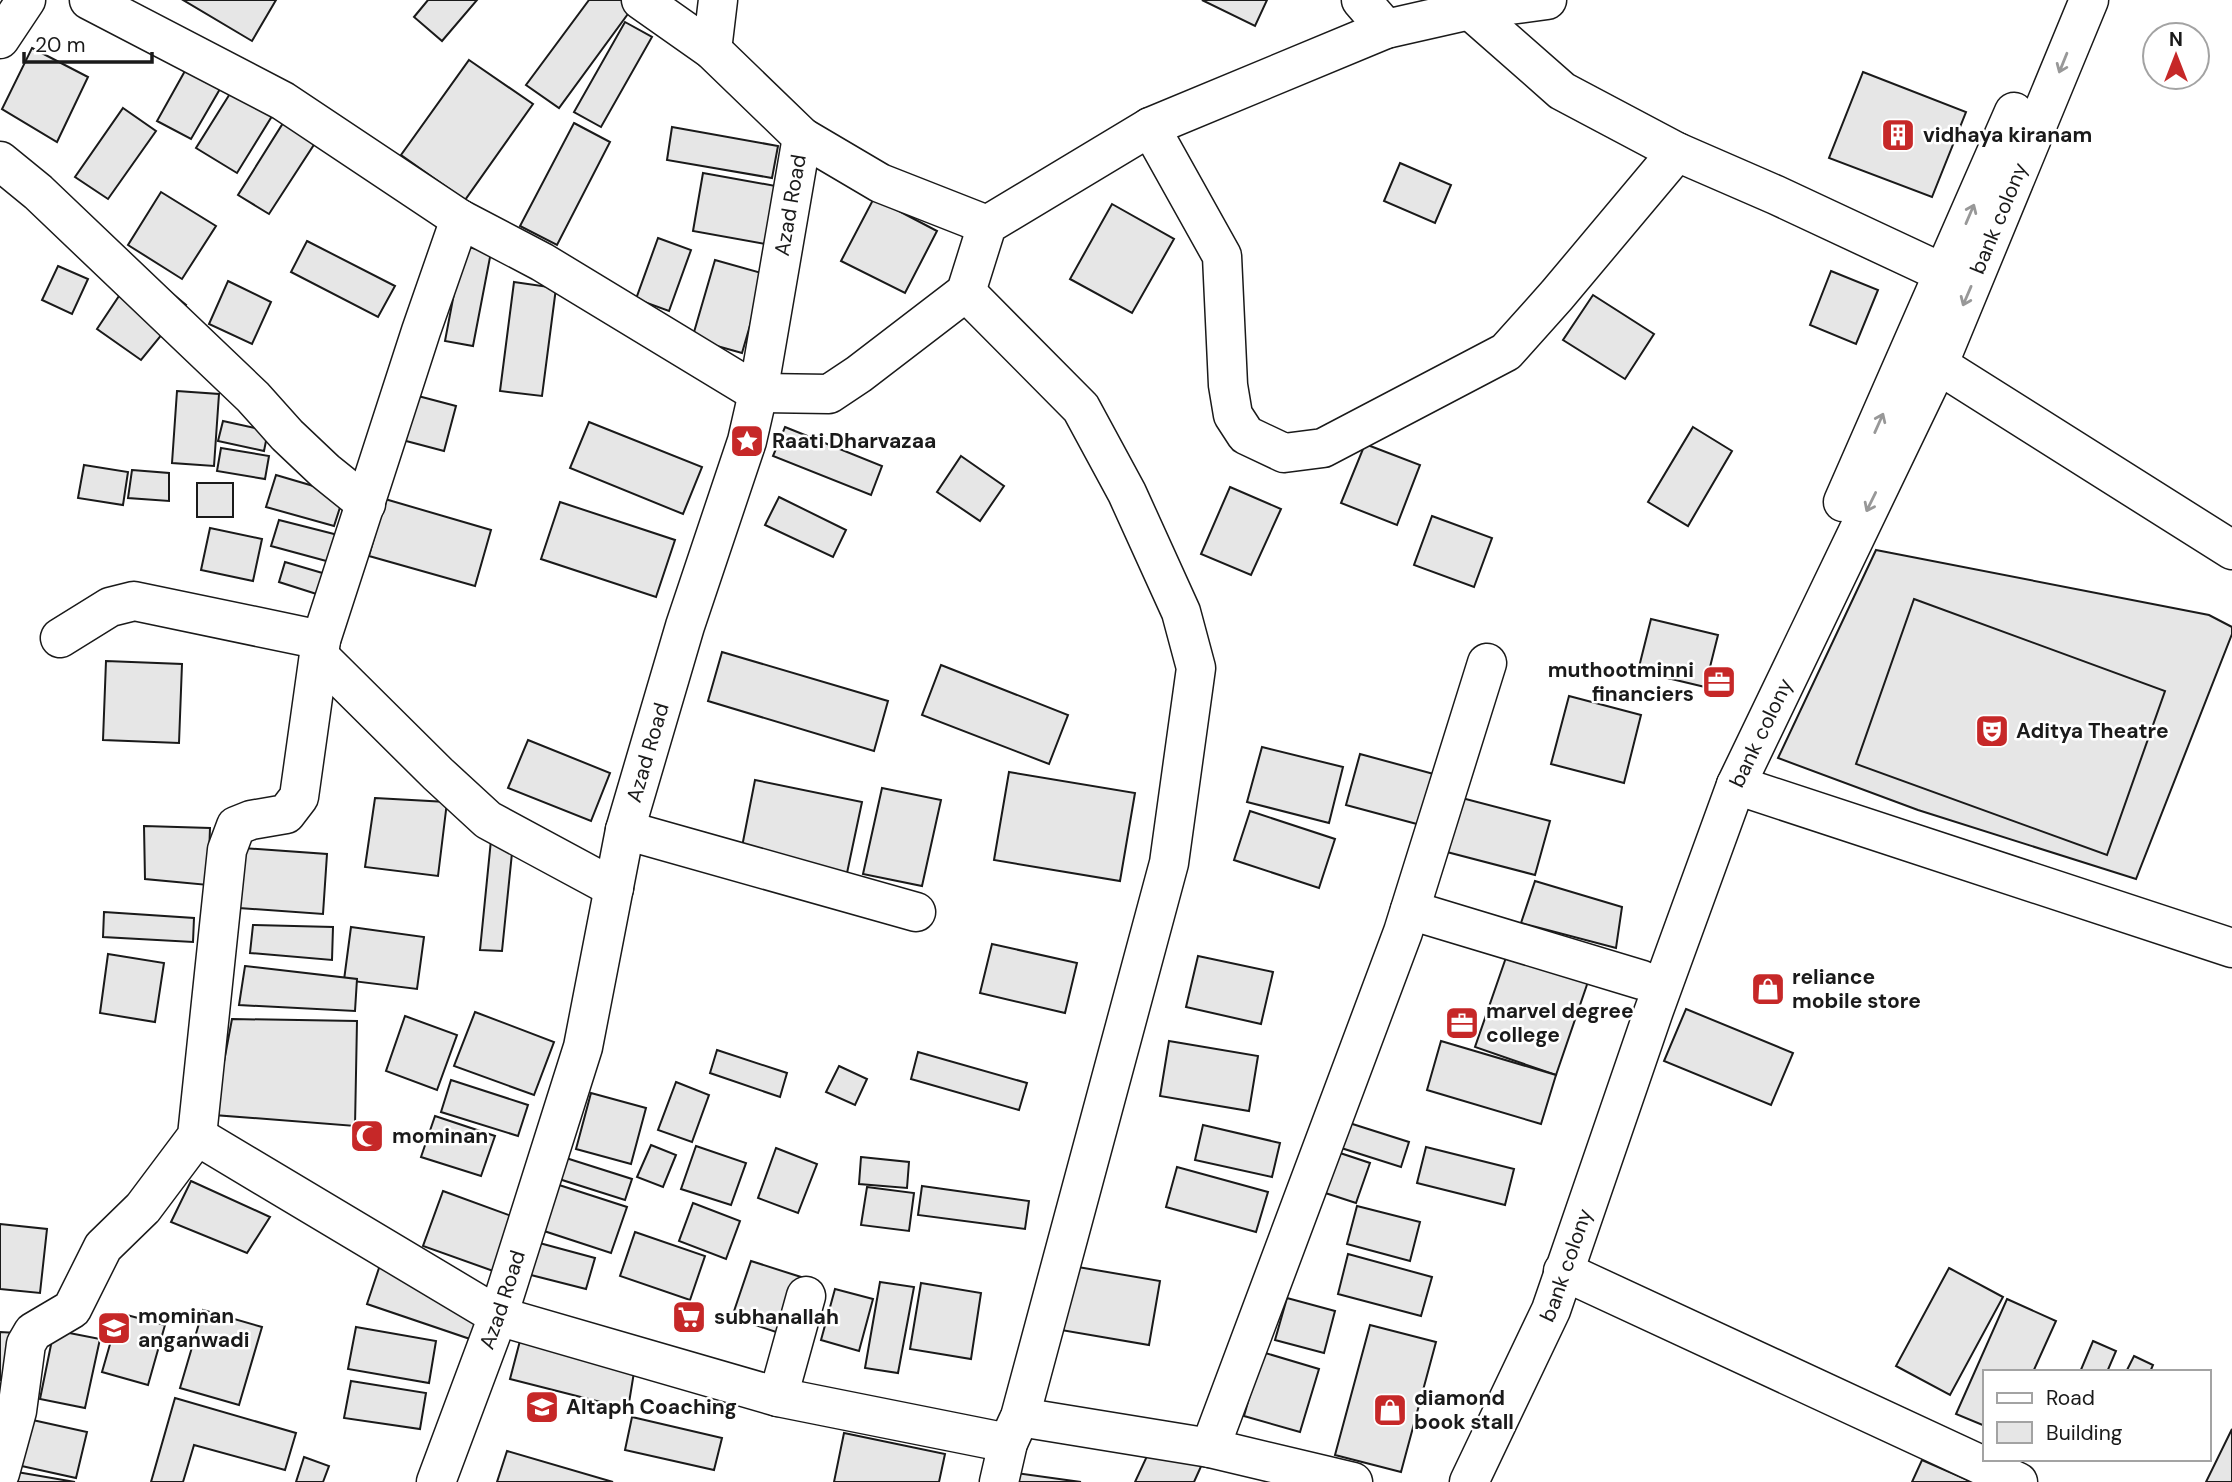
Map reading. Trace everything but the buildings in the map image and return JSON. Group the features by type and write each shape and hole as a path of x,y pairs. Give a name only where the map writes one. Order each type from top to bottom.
{"street":[{"path":"0,38 26,0"},
{"path":"89,0 283,101 460,219 542,262 758,393 830,394 967,292 987,225 1150,127 1386,29 1471,10 1547,0"},
{"name":"Azad Road","path":"436,1482 498,1316 583,1047 625,830 685,626 747,441 758,393 802,137 712,50 641,0"},
{"path":"712,50 719,0"},
{"path":"1361,0 1386,29"},
{"path":"1443,1482 1516,1326 1701,819 1925,356 1945,274 2063,0"},
{"name":"bank colony","path":"1469,1482 1550,1310 1736,785 1925,356 2089,0"},
{"path":"1471,10 1562,92 1677,152 1945,274"},
{"path":"1150,127 1222,256 1228,385 1233,415 1246,435 1284,453 1323,448 1506,352 1677,152"},
{"path":"802,137 880,183 987,225"},
{"path":"0,161 38,192 254,397 287,435 325,471 366,504"},
{"path":"0,1473 18,1411 26,1344 33,1332 72,1308 103,1247 143,1208 197,1136 227,850 236,826 251,820 286,814 299,797 320,648 421,331 460,219"},
{"path":"967,292 1081,408 1126,493 1181,612 1196,668 1169,863 999,1482"},
{"path":"1925,356 2232,550"},
{"path":"60,638 110,607 134,601 320,648 438,774 488,820 614,888"},
{"path":"1210,1448 1410,910 1488,663"},
{"path":"1736,785 2232,948"},
{"path":"625,830 916,912"},
{"path":"1410,910 1642,979"},
{"path":"197,1136 498,1316 778,1397 1014,1430 1210,1448 1353,1482"},
{"path":"1563,1271 2018,1482"},
{"path":"778,1397 806,1296"}],"place":[{"name":"vidhaya kiranam","path":"1898,135"},
{"name":"Raati Dharvazaa","path":"747,441"},
{"name":"muthootminni financiers","path":"1719,682"},
{"name":"Aditya Theatre","path":"1992,731"},
{"name":"reliance mobile store","path":"1768,989"},
{"name":"marvel degree college","path":"1462,1023"},
{"name":"mominan","path":"367,1136"},
{"name":"subhanallah","path":"689,1317"},
{"name":"mominan anganwadi","path":"114,1328"},
{"name":"Altaph Coaching","path":"542,1407"},
{"name":"diamond book stall","path":"1390,1410"}]}
